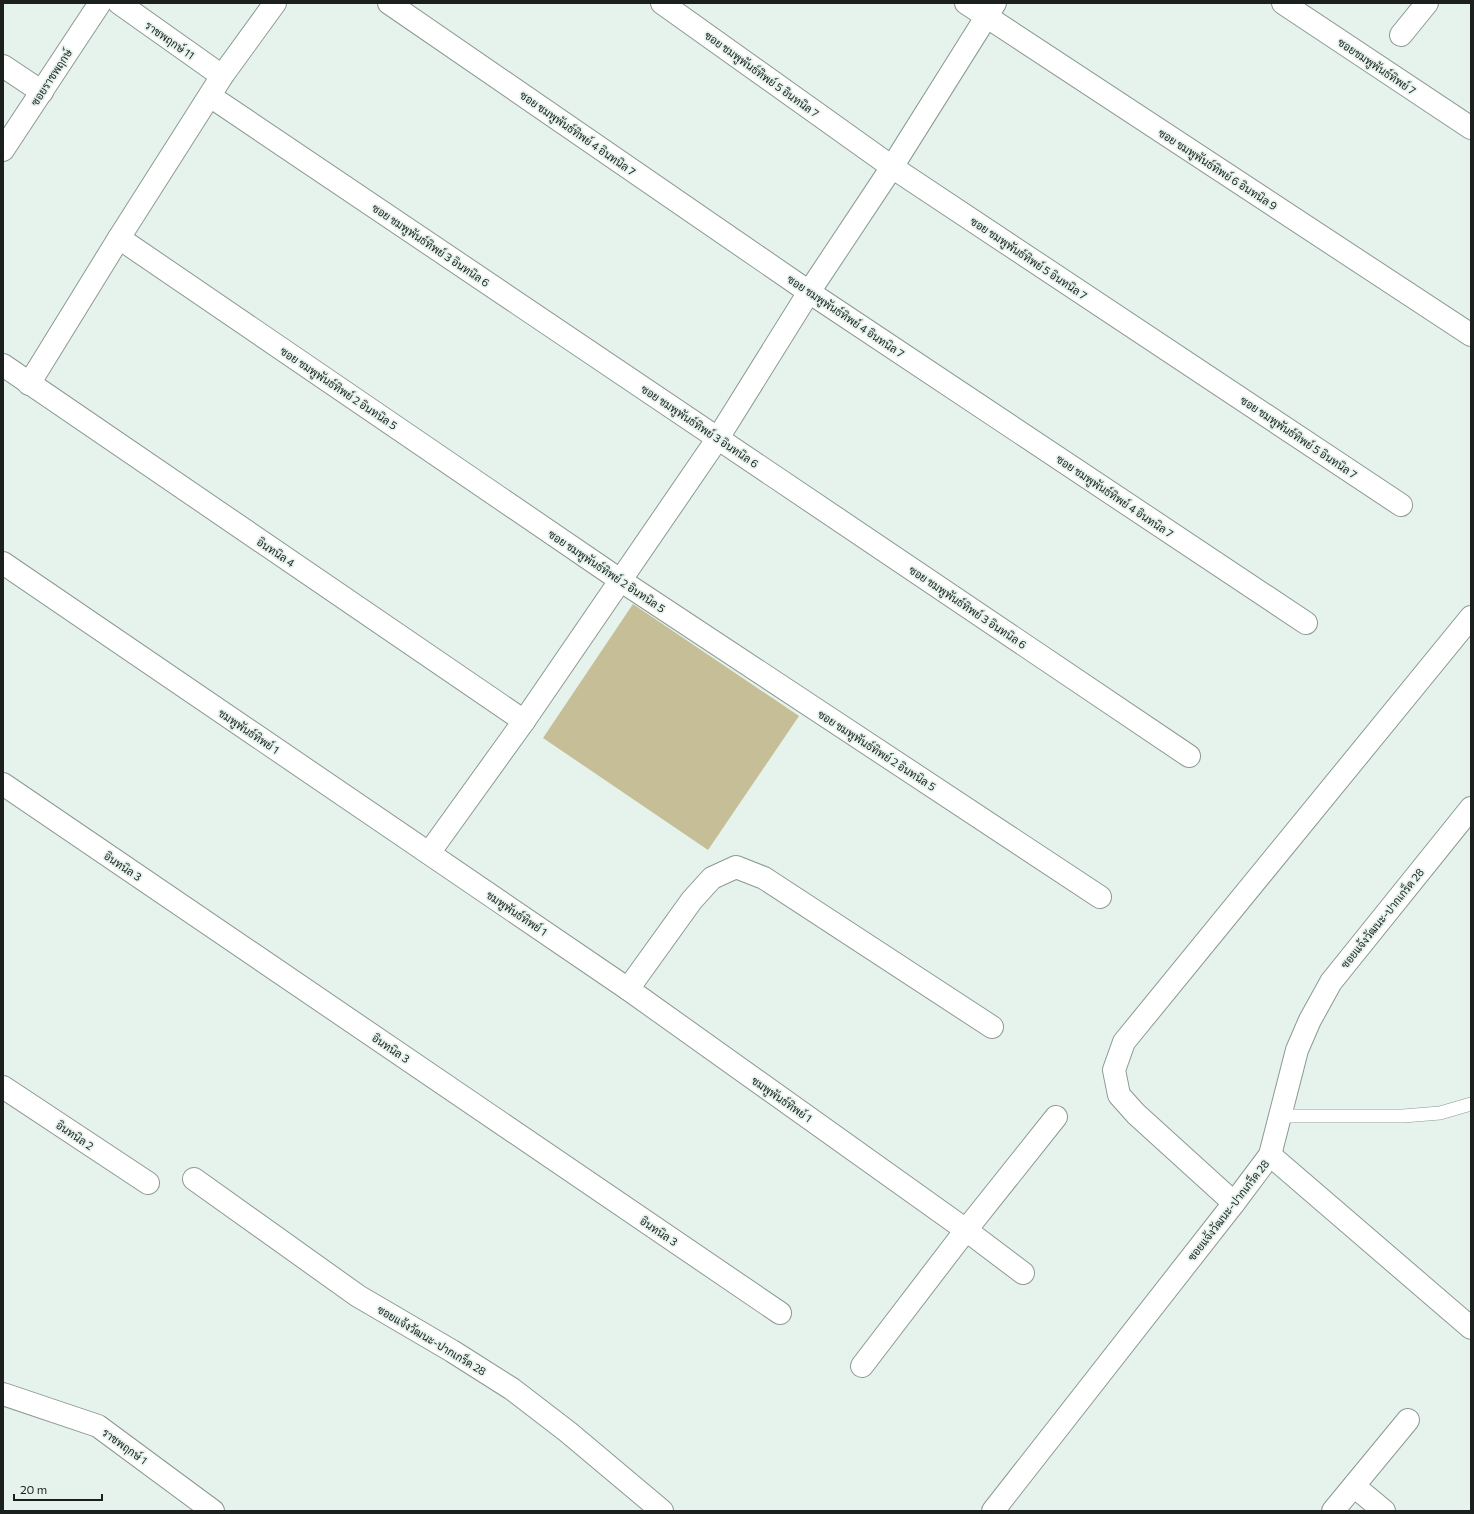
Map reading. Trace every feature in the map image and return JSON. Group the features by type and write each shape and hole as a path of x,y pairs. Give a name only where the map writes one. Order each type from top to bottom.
{"street":[{"name":"ซอยราชพฤกษ์","path":"3,150 100,3"},
{"name":"ราชพฤกษ์ 11","path":"119,3 222,76"},
{"path":"29,384 119,238 222,76 275,3"},
{"name":"ซอย ชมพูพันธ์ทิพย์ 4 อินทนิล 7","path":"389,3 809,292 1306,623"},
{"name":"ซอย ชมพูพันธ์ทิพย์ 5 อินทนิล 7","path":"662,3 892,167 1401,505"},
{"name":"ซอย ชมพูพันธ์ทิพย์ 6 อินทนิล 9","path":"966,3 991,10 1471,334"},
{"name":"ซอยชมพูพันธ์ทิพย์ 7","path":"1283,3 1471,128"},
{"path":"1401,35 1427,3"},
{"path":"429,853 524,721 718,438 809,292 892,167 991,10"},
{"path":"3,66 42,92"},
{"name":"ซอย ชมพูพันธ์ทิพย์ 3 อินทนิล 6","path":"210,96 1189,756"},
{"name":"ซอย ชมพูพันธ์ทิพย์ 2 อินทนิล 5","path":"119,238 620,580 1100,897"},
{"name":"อินทนิล 4","path":"3,365 524,721"},
{"name":"ชมพูพันธ์ทิพย์ 1","path":"3,563 628,989 966,1230 1023,1273"},
{"path":"1234,1203 1136,1114 1119,1095 1114,1070 1124,1042 1471,617"},
{"name":"อินทนิล 3","path":"3,784 780,1313"},
{"name":"ซอยแจ้งวัฒนะ-ปากเกร็ด 28","path":"993,1511 1270,1155 1297,1050 1310,1020 1331,982 1471,808"},
{"path":"628,989 692,900 712,878 736,867 764,878 992,1027"},
{"name":"อินทนิล 2","path":"3,1087 148,1183"},
{"path":"862,1366 966,1230 1056,1117"},
{"path":"1270,1155 1471,1328"},
{"name":"ซอยแจ้งวัฒนะ-ปากเกร็ด 28","path":"194,1178 358,1296 452,1351 512,1389 568,1432 662,1511"},
{"name":"ราชพฤกษ์ 1","path":"3,1394 98,1426 213,1511"},
{"path":"1334,1511 1408,1420"},
{"path":"1354,1486 1384,1511"}],"lane":[{"path":"1280,1116 1403,1116 1440,1113 1471,1104"}],"shaded area":[{"path":"633,604 799,716 708,850 543,738"}]}
